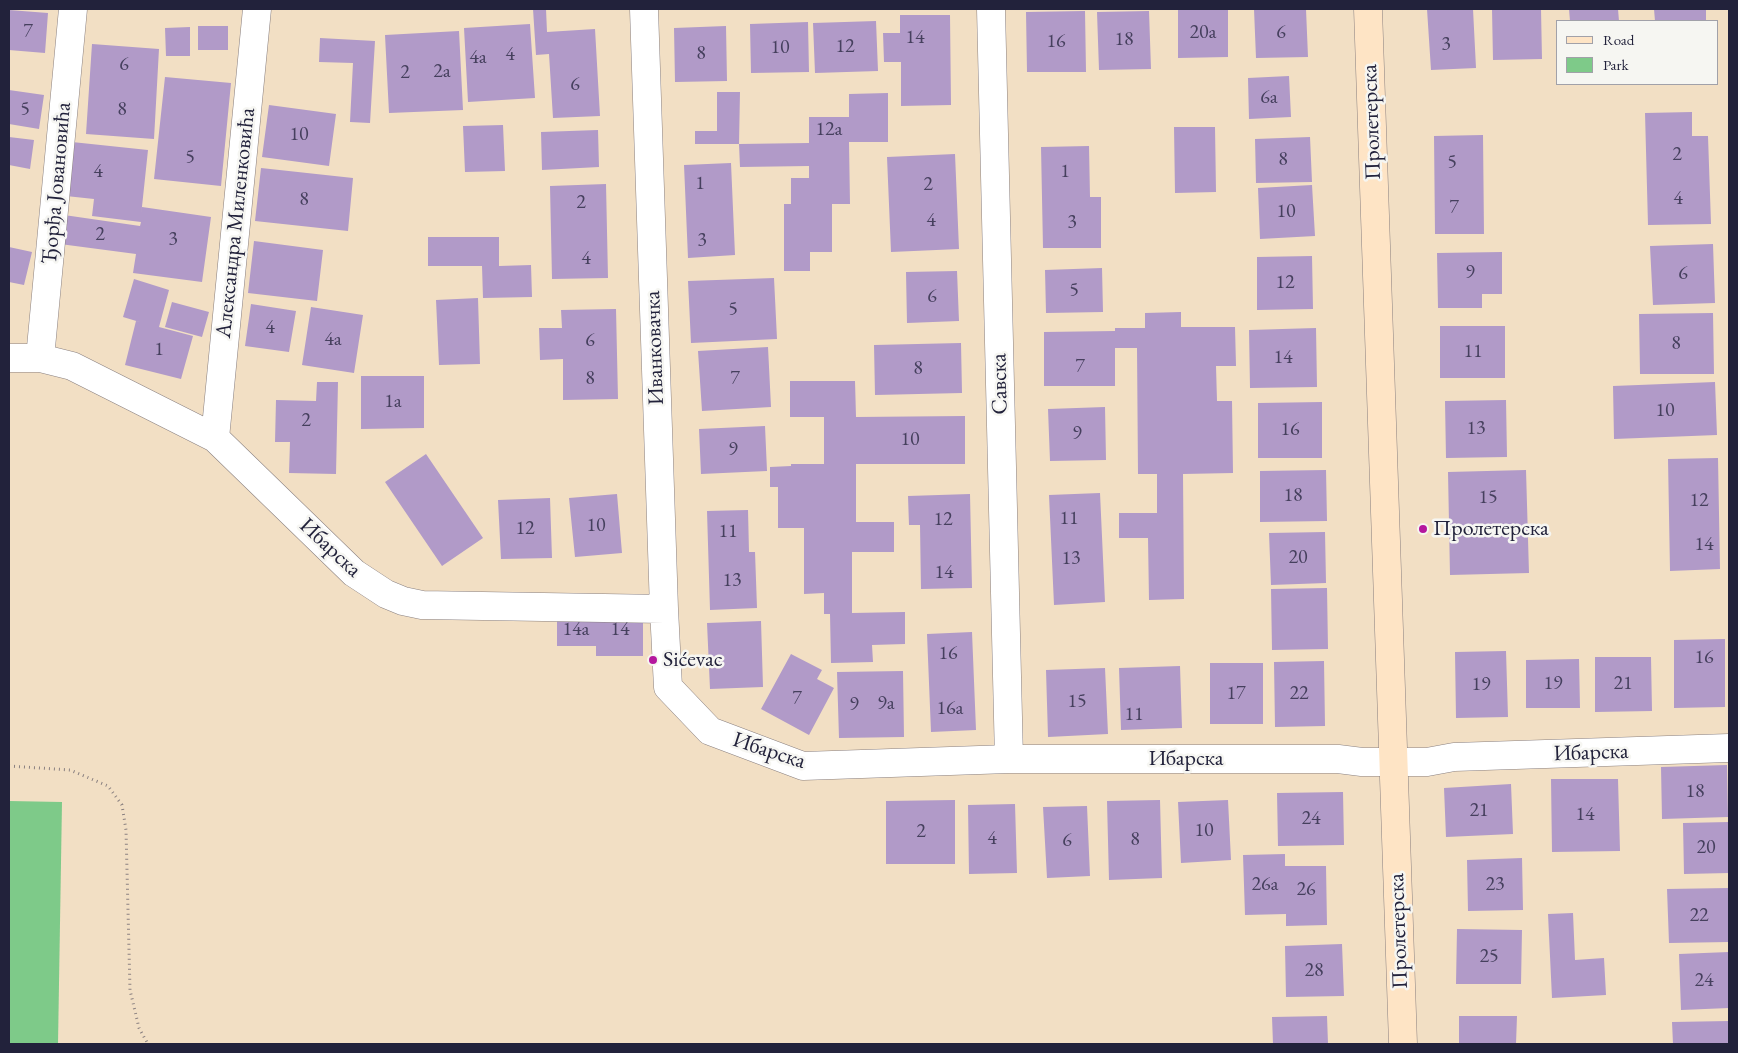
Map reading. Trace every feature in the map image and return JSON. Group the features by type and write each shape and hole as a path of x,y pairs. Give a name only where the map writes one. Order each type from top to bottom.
{"street":[{"name":"Ђорђа Јовановића","path":"40,358 74,9"},
{"name":"Александра Миленковића","path":"215,438 257,9"},
{"name":"Иванковачка","path":"644,9 668,687"},
{"name":"Савска","path":"992,9 1009,759"},
{"name":"Пролетерска","path":"1368,9 1403,1044"},
{"name":"Ибарска","path":"9,358 40,358 72,366 215,438 354,573 386,594 403,601 422,604 664,609"},
{"name":"Ибарска","path":"668,687 710,731 803,766 1009,759 1338,758 1362,762 1427,762 1454,758 1729,748"}],"path":[{"path":"9,766 70,770 108,786 122,805 126,830 130,990 138,1028 148,1044"}],"green space":[{"path":"9,801 62,802 58,1044 9,1044"}],"building":[{"path":"533,9 546,9 547,32 595,29 600,116 553,118 549,54 536,55"},
{"path":"1178,9 1228,9 1228,57 1178,58"},
{"path":"1254,9 1306,9 1308,57 1256,58"},
{"path":"1427,9 1473,9 1476,68 1431,70"},
{"path":"1492,9 1541,9 1542,59 1493,60"},
{"path":"1569,9 1618,9 1619,20 1570,20"},
{"path":"1654,9 1706,9 1706,20 1655,20"},
{"path":"9,10 48,13 45,53 9,50"},
{"path":"1085,11 1086,72 1027,72 1026,12"},
{"path":"1149,11 1151,69 1099,70 1097,12"},
{"path":"900,15 950,15 951,105 901,106 901,62 884,62 883,33 900,33"},
{"path":"876,21 878,71 815,73 813,23"},
{"path":"808,22 809,72 751,73 750,24"},
{"path":"530,24 535,98 468,102 464,28"},
{"path":"198,26 228,26 228,50 198,50"},
{"path":"726,26 727,81 675,82 674,28"},
{"path":"190,27 190,56 166,56 165,28"},
{"path":"459,31 463,110 389,113 385,35"},
{"path":"320,38 375,41 370,123 350,122 353,63 319,62"},
{"path":"92,44 159,49 154,139 86,134"},
{"path":"1289,76 1291,117 1249,119 1248,78"},
{"path":"165,77 231,83 221,186 154,179"},
{"path":"9,90 44,95 39,129 9,124"},
{"path":"717,92 740,92 739,144 695,144 695,131 717,131"},
{"path":"888,93 888,142 849,142 850,204 832,204 832,252 810,252 810,271 784,271 784,204 791,204 791,178 809,178 809,166 740,167 739,144 809,143 809,117 849,117 849,94"},
{"path":"269,105 336,114 329,166 262,157"},
{"path":"1692,112 1692,136 1708,136 1711,224 1648,225 1645,113"},
{"path":"503,125 505,171 465,172 463,126"},
{"path":"1174,127 1215,127 1216,192 1175,193"},
{"path":"598,130 599,167 542,170 541,132"},
{"path":"1483,135 1484,234 1435,234 1434,136"},
{"path":"9,137 34,140 30,169 9,165"},
{"path":"1310,137 1312,182 1256,183 1255,139"},
{"path":"72,142 148,150 141,216 142,207 211,217 202,282 133,273 136,254 60,244 64,215 140,226 141,222 92,216 94,199 66,196"},
{"path":"1089,146 1090,197 1101,197 1101,248 1043,248 1041,147"},
{"path":"955,154 959,249 891,252 887,157"},
{"path":"731,163 735,255 688,258 684,165"},
{"path":"261,168 353,178 348,231 255,221"},
{"path":"606,184 608,278 552,279 550,186"},
{"path":"1312,185 1315,236 1260,239 1258,188"},
{"path":"428,237 499,237 499,266 531,265 532,297 483,298 482,266 428,266"},
{"path":"254,241 323,250 317,301 248,293"},
{"path":"1713,244 1715,303 1653,305 1650,246"},
{"path":"9,247 32,252 24,285 9,282"},
{"path":"1502,252 1502,294 1482,294 1482,308 1438,308 1437,253"},
{"path":"1312,256 1313,309 1257,310 1257,257"},
{"path":"1102,268 1103,312 1046,313 1045,270"},
{"path":"957,271 959,321 907,323 906,272"},
{"path":"774,278 777,339 691,343 688,281"},
{"path":"134,279 169,290 159,327 193,336 181,379 125,365 136,321 143,323 123,317"},
{"path":"478,298 480,364 439,365 436,300"},
{"path":"172,302 209,312 202,337 165,327"},
{"path":"251,304 296,311 289,352 245,346"},
{"path":"311,307 363,315 354,373 302,365"},
{"path":"616,309 618,399 563,400 563,359 540,360 539,328 562,328 561,310"},
{"path":"1181,312 1181,327 1235,327 1236,366 1216,366 1217,401 1232,401 1233,473 1183,474 1184,599 1149,600 1148,538 1119,538 1119,513 1157,513 1157,474 1138,474 1137,348 1115,348 1115,386 1044,386 1044,332 1115,331 1115,328 1145,328 1145,313"},
{"path":"1713,313 1714,374 1640,374 1639,314"},
{"path":"1440,326 1505,326 1505,378 1440,378"},
{"path":"1316,328 1317,387 1250,388 1249,330"},
{"path":"961,343 962,393 875,395 874,345"},
{"path":"768,347 771,407 702,411 698,351"},
{"path":"361,376 424,376 424,428 361,429"},
{"path":"790,381 855,381 856,417 965,416 965,464 856,464 856,522 894,522 894,552 852,552 852,613 905,612 905,644 872,645 873,662 831,663 830,614 824,614 824,593 804,594 804,528 778,528 778,487 770,487 770,467 791,466 791,464 824,464 824,417 790,417"},
{"path":"317,382 338,382 336,474 289,473 290,442 275,442 276,400 316,401"},
{"path":"1715,382 1717,435 1614,439 1613,386"},
{"path":"1506,400 1507,457 1446,458 1445,401"},
{"path":"1322,402 1322,458 1258,458 1258,403"},
{"path":"1105,407 1106,460 1050,461 1048,409"},
{"path":"765,426 767,471 701,474 699,429"},
{"path":"426,454 483,538 442,566 385,482"},
{"path":"1718,458 1720,569 1670,571 1668,459"},
{"path":"1326,470 1327,521 1260,522 1260,471"},
{"path":"1526,470 1529,573 1450,575 1448,472"},
{"path":"1100,493 1105,602 1054,605 1049,495"},
{"path":"617,494 622,553 575,557 569,498"},
{"path":"970,494 972,588 921,589 920,525 909,525 908,496"},
{"path":"550,498 552,558 501,559 498,500"},
{"path":"748,510 749,552 755,552 757,608 710,610 707,511"},
{"path":"1325,532 1326,583 1271,585 1269,533"},
{"path":"1327,588 1328,649 1272,650 1271,589"},
{"path":"643,614 643,656 596,656 596,646 557,646 557,615"},
{"path":"761,621 763,687 710,689 707,623"},
{"path":"972,632 976,730 931,732 927,634"},
{"path":"1725,639 1725,707 1674,708 1674,640"},
{"path":"1506,651 1508,717 1456,718 1455,652"},
{"path":"791,654 822,670 817,679 834,688 809,735 761,709"},
{"path":"1595,657 1651,657 1652,711 1595,712"},
{"path":"1579,659 1580,708 1526,708 1526,660"},
{"path":"1324,661 1325,726 1275,727 1274,662"},
{"path":"1210,663 1263,663 1263,724 1210,724"},
{"path":"1180,666 1182,728 1121,730 1119,668"},
{"path":"1105,668 1108,734 1048,737 1046,670"},
{"path":"903,671 904,737 839,738 837,672"},
{"path":"1727,765 1728,817 1662,819 1661,767"},
{"path":"1551,779 1618,779 1620,851 1552,852"},
{"path":"1511,784 1513,834 1446,837 1444,788"},
{"path":"1343,792 1344,845 1278,846 1277,793"},
{"path":"955,800 955,864 886,864 886,801"},
{"path":"1160,800 1162,878 1109,880 1107,801"},
{"path":"1228,800 1231,860 1181,863 1178,802"},
{"path":"1015,804 1017,873 969,874 968,805"},
{"path":"1087,806 1090,876 1047,878 1043,807"},
{"path":"1729,822 1729,873 1684,874 1683,823"},
{"path":"1285,854 1285,866 1326,866 1327,925 1286,926 1286,914 1245,915 1243,855"},
{"path":"1522,858 1523,910 1468,911 1467,860"},
{"path":"1729,888 1729,942 1669,943 1667,889"},
{"path":"1573,913 1575,960 1604,958 1606,995 1552,998 1548,914"},
{"path":"1457,929 1522,930 1521,984 1456,984"},
{"path":"1342,944 1344,996 1286,997 1285,946"},
{"path":"1729,952 1729,1008 1681,1010 1679,954"},
{"path":"1327,1016 1328,1044 1273,1044 1272,1017"},
{"path":"1459,1016 1517,1016 1516,1044 1459,1044"},
{"path":"1729,1021 1729,1044 1673,1044 1672,1022"}],"place":[{"name":"Пролетерска","path":"1423,529"},
{"name":"Sićevac","path":"653,660"}]}
